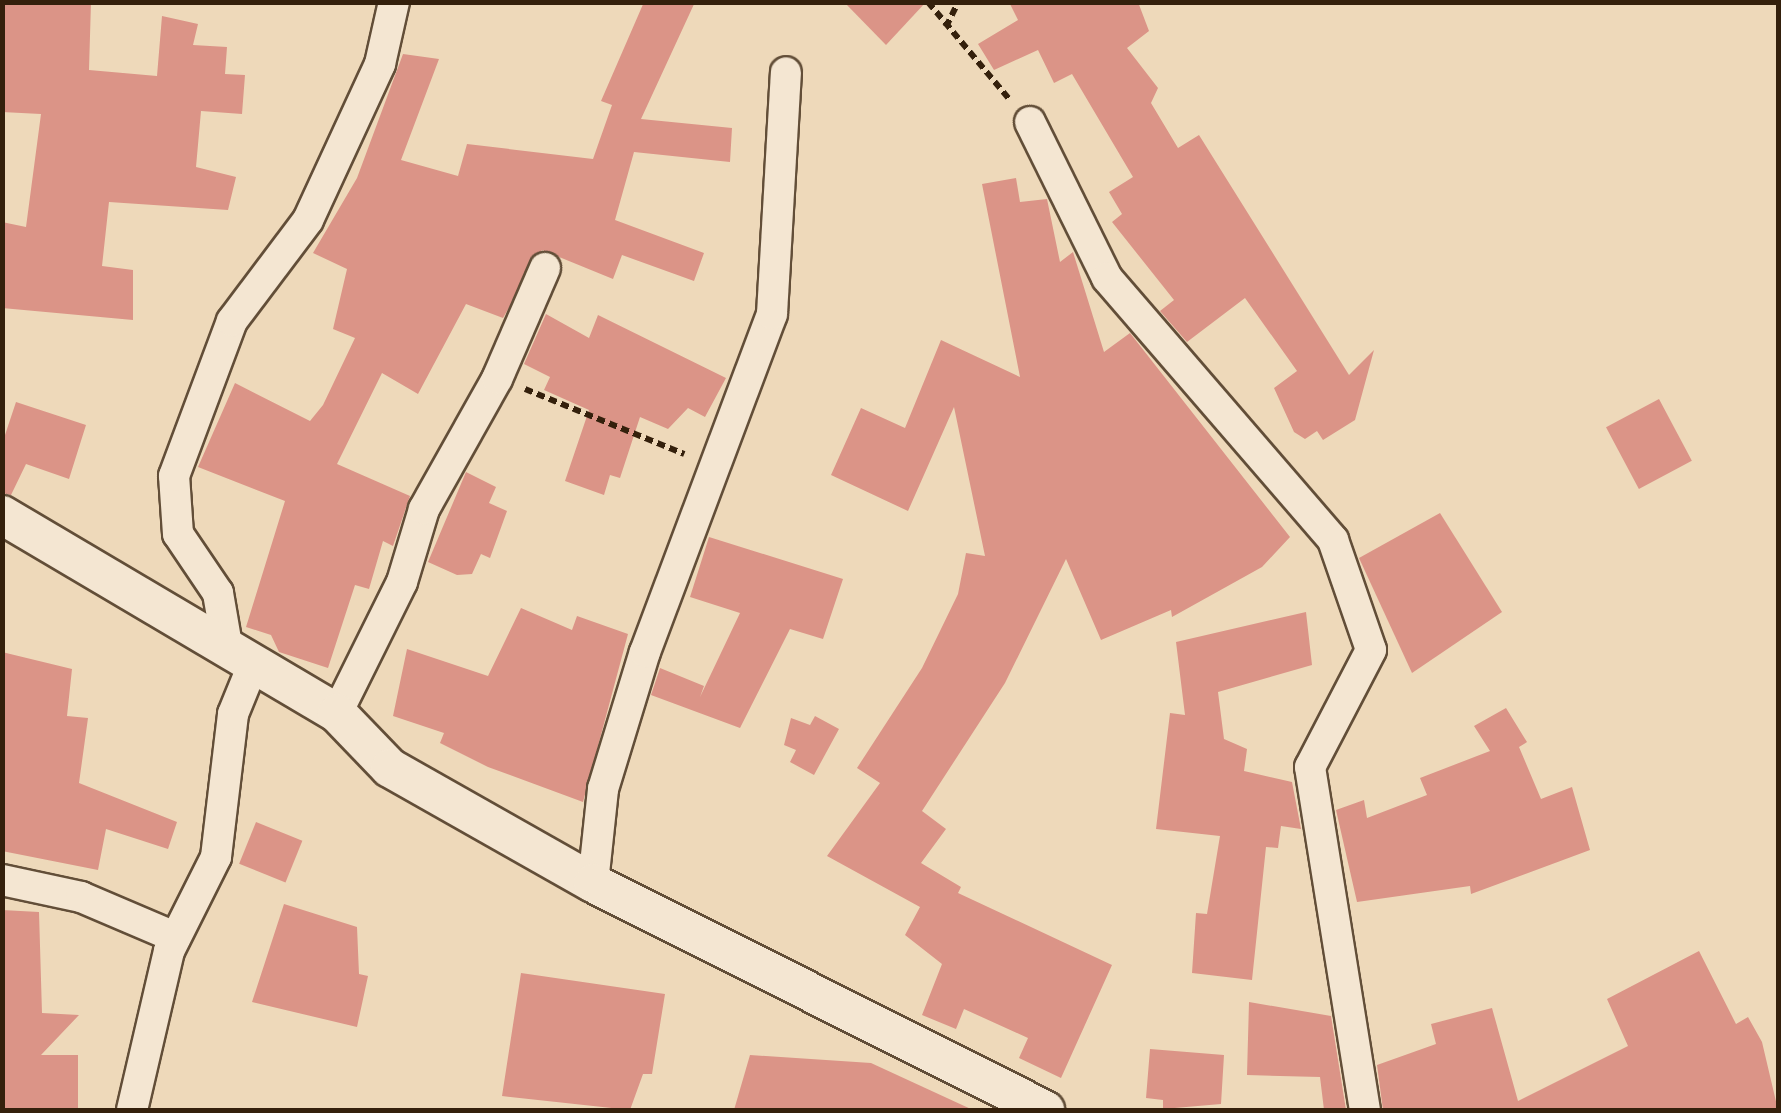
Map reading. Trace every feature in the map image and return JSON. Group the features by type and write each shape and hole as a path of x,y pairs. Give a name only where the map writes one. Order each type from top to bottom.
{"street":[{"path":"132,1110 175,937 216,857 241,658 218,593 178,534 174,476 232,322 308,220 380,64 394,2"},
{"path":"593,884 603,789 709,464 772,314 786,72"},
{"path":"1030,122 1107,278 1333,540 1371,650 1310,766 1365,1110"},
{"path":"337,713 402,582 424,509 497,378 545,268"},
{"path":"2,515 337,713 390,768 593,884 1045,1110"},
{"path":"2,880 81,897 175,937"}],"path":[{"path":"928,2 1030,122"},
{"path":"946,27 958,2"},
{"path":"497,378 709,464"}],"building":[{"path":"2,2 91,2 89,70 157,76 162,16 198,24 193,45 227,47 225,74 245,75 242,114 201,111 196,167 236,177 228,210 109,202 102,266 133,270 133,320 2,308 2,222 26,227 41,114 2,112"},
{"path":"644,2 695,2 641,119 732,128 730,162 634,152 615,220 704,253 694,281 622,255 613,279 542,250 503,318 466,304 418,394 382,373 337,464 410,496 393,546 383,541 369,589 355,585 328,668 279,652 271,635 246,627 285,501 198,467 235,383 310,421 323,405 355,338 333,329 347,269 313,253 357,178 403,54 439,59 401,160 458,176 467,144 593,159 612,105 601,101"},
{"path":"844,2 926,2 886,45"},
{"path":"1009,2 1138,2 1149,31 1127,48 1158,88 1151,103 1178,148 1199,135 1349,375 1374,350 1355,420 1323,440 1317,431 1305,439 1294,432 1274,388 1297,371 1245,298 1187,342 1160,311 1174,300 1112,222 1122,214 1109,192 1133,177 1072,74 1054,83 1038,50 994,70 978,44 1018,20"},
{"path":"1016,178 1020,202 1047,199 1060,262 1073,252 1104,352 1130,333 1290,537 1262,567 1172,617 1171,610 1101,640 1066,559 1005,683 922,811 946,829 921,863 961,887 958,893 1112,965 1061,1078 1019,1058 1028,1038 964,1009 956,1029 922,1015 942,964 905,935 920,907 827,856 880,783 857,768 922,668 958,594 966,553 985,556 954,407 908,511 831,475 861,408 905,428 941,340 1020,377 982,184"},
{"path":"546,314 589,338 598,315 726,378 705,417 688,408 668,429 640,417 620,478 610,475 604,495 565,481 589,410 544,390 550,377 524,364"},
{"path":"1659,399 1692,461 1639,489 1606,427"},
{"path":"16,402 86,425 69,479 26,464 11,495 2,493 2,444"},
{"path":"466,472 496,487 489,503 507,511 490,558 481,554 472,574 457,575 428,562"},
{"path":"1440,513 1502,612 1412,673 1359,558"},
{"path":"709,537 843,579 823,639 790,629 740,728 651,695 660,668 704,686 700,697 740,613 690,597"},
{"path":"521,608 572,630 577,616 628,634 583,802 488,767 440,743 444,733 393,716 407,649 488,676"},
{"path":"1306,612 1312,665 1218,692 1224,739 1247,749 1244,771 1292,782 1301,829 1281,826 1278,848 1266,847 1252,980 1192,973 1196,913 1207,914 1220,836 1156,829 1170,713 1185,715 1176,642"},
{"path":"2,652 72,669 67,716 88,718 79,783 177,822 168,849 106,829 98,870 2,851"},
{"path":"1506,708 1527,742 1519,747 1541,799 1572,787 1590,850 1471,894 1470,886 1357,902 1336,810 1364,800 1367,818 1427,795 1420,778 1490,751 1474,726"},
{"path":"815,716 839,729 814,775 790,762 796,750 784,745 791,718 810,725"},
{"path":"256,822 302,841 286,882 239,864"},
{"path":"284,904 357,927 359,974 368,976 357,1027 252,1002"},
{"path":"2,910 39,912 42,1013 79,1015 41,1055 78,1055 78,1109 2,1108"},
{"path":"1699,951 1736,1024 1748,1017 1762,1042 1778,1110 1383,1110 1377,1065 1436,1044 1431,1024 1492,1008 1518,1101 1628,1046 1607,999"},
{"path":"521,973 665,994 652,1074 643,1074 630,1110 502,1096"},
{"path":"1249,1002 1331,1016 1346,1110 1324,1110 1320,1077 1247,1075"},
{"path":"1150,1049 1224,1055 1221,1104 1163,1109 1163,1100 1146,1098"},
{"path":"750,1055 871,1063 973,1110 734,1110"}]}
